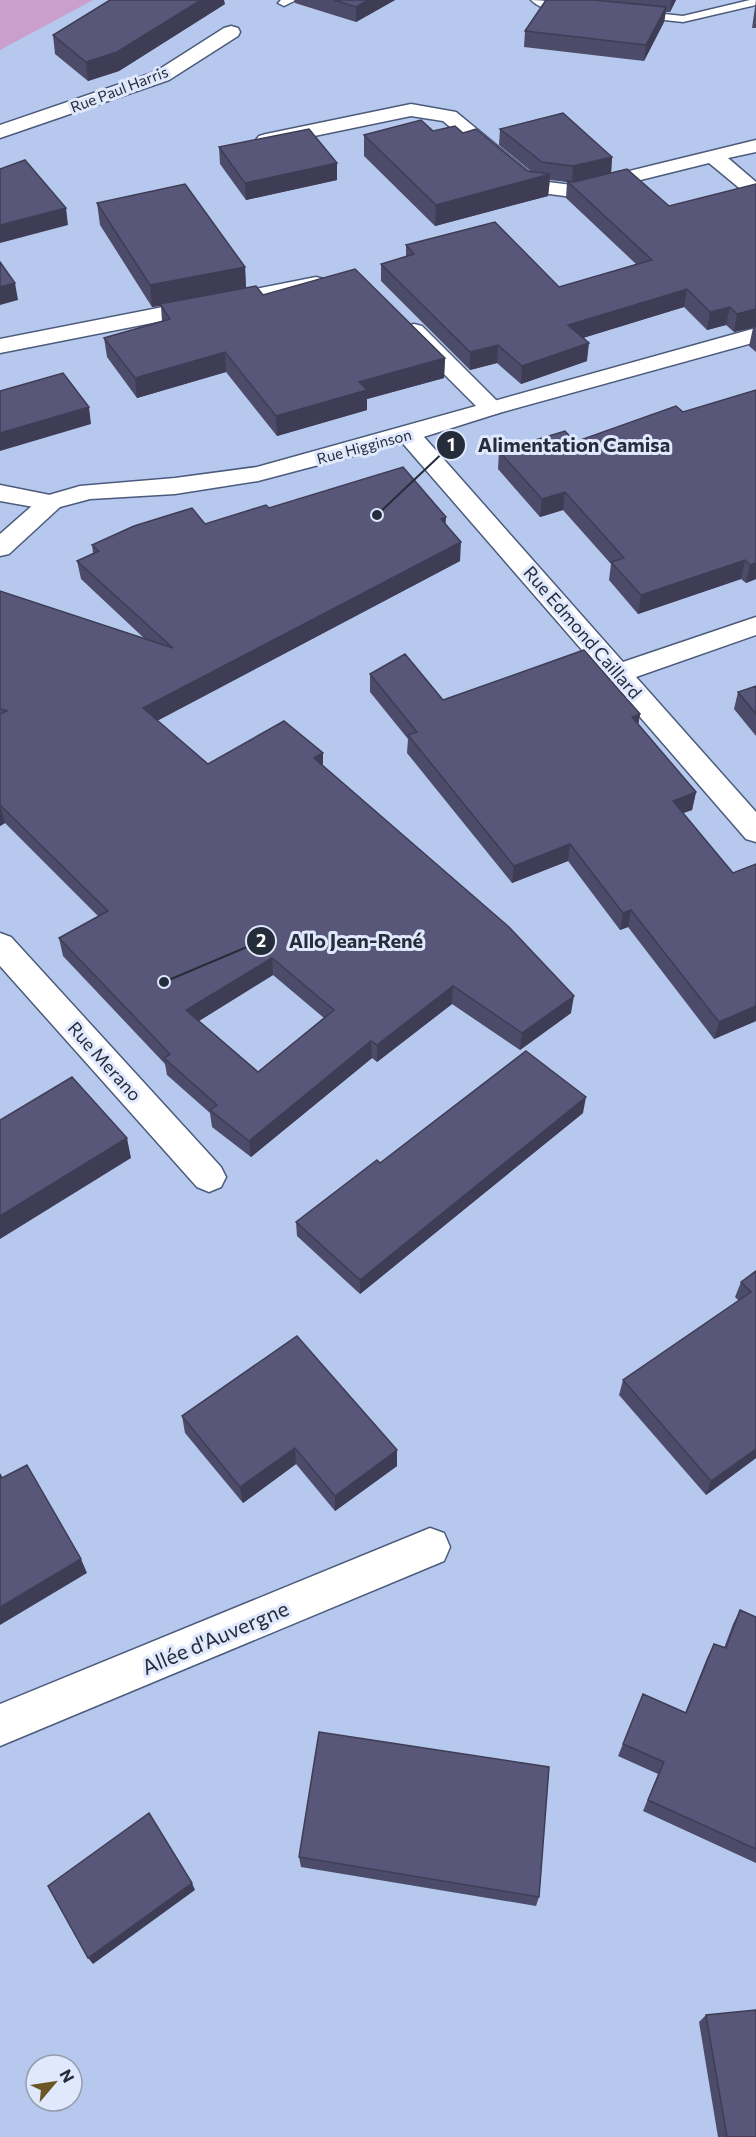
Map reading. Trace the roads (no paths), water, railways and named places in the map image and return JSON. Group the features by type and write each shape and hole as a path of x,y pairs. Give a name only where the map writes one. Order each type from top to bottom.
{"street":[{"name":"Rue Paul Harris","path":"0,132 162,76 231,33"},
{"path":"248,143 411,110 448,116 534,187 572,191 756,146"},
{"path":"713,156 756,192"},
{"path":"0,346 336,280"},
{"path":"398,315 491,408"},
{"name":"Rue Higginson","path":"0,493 51,502 90,491 175,486 258,474 756,335"},
{"name":"Rue Edmond Caillard","path":"408,434 756,831"},
{"path":"0,548 51,502"},
{"path":"619,673 756,626"},
{"name":"Rue Merano","path":"0,945 209,1177"},
{"name":"Allée d'Auvergne","path":"0,1725 27,1716 430,1547"}],"lane":[{"path":"537,0 546,6 580,10"},
{"path":"626,14 683,19 756,2"}],"place":[{"name":"Alimentation Camisa","path":"377,515"},
{"name":"Allo Jean-René","path":"164,982"}]}
